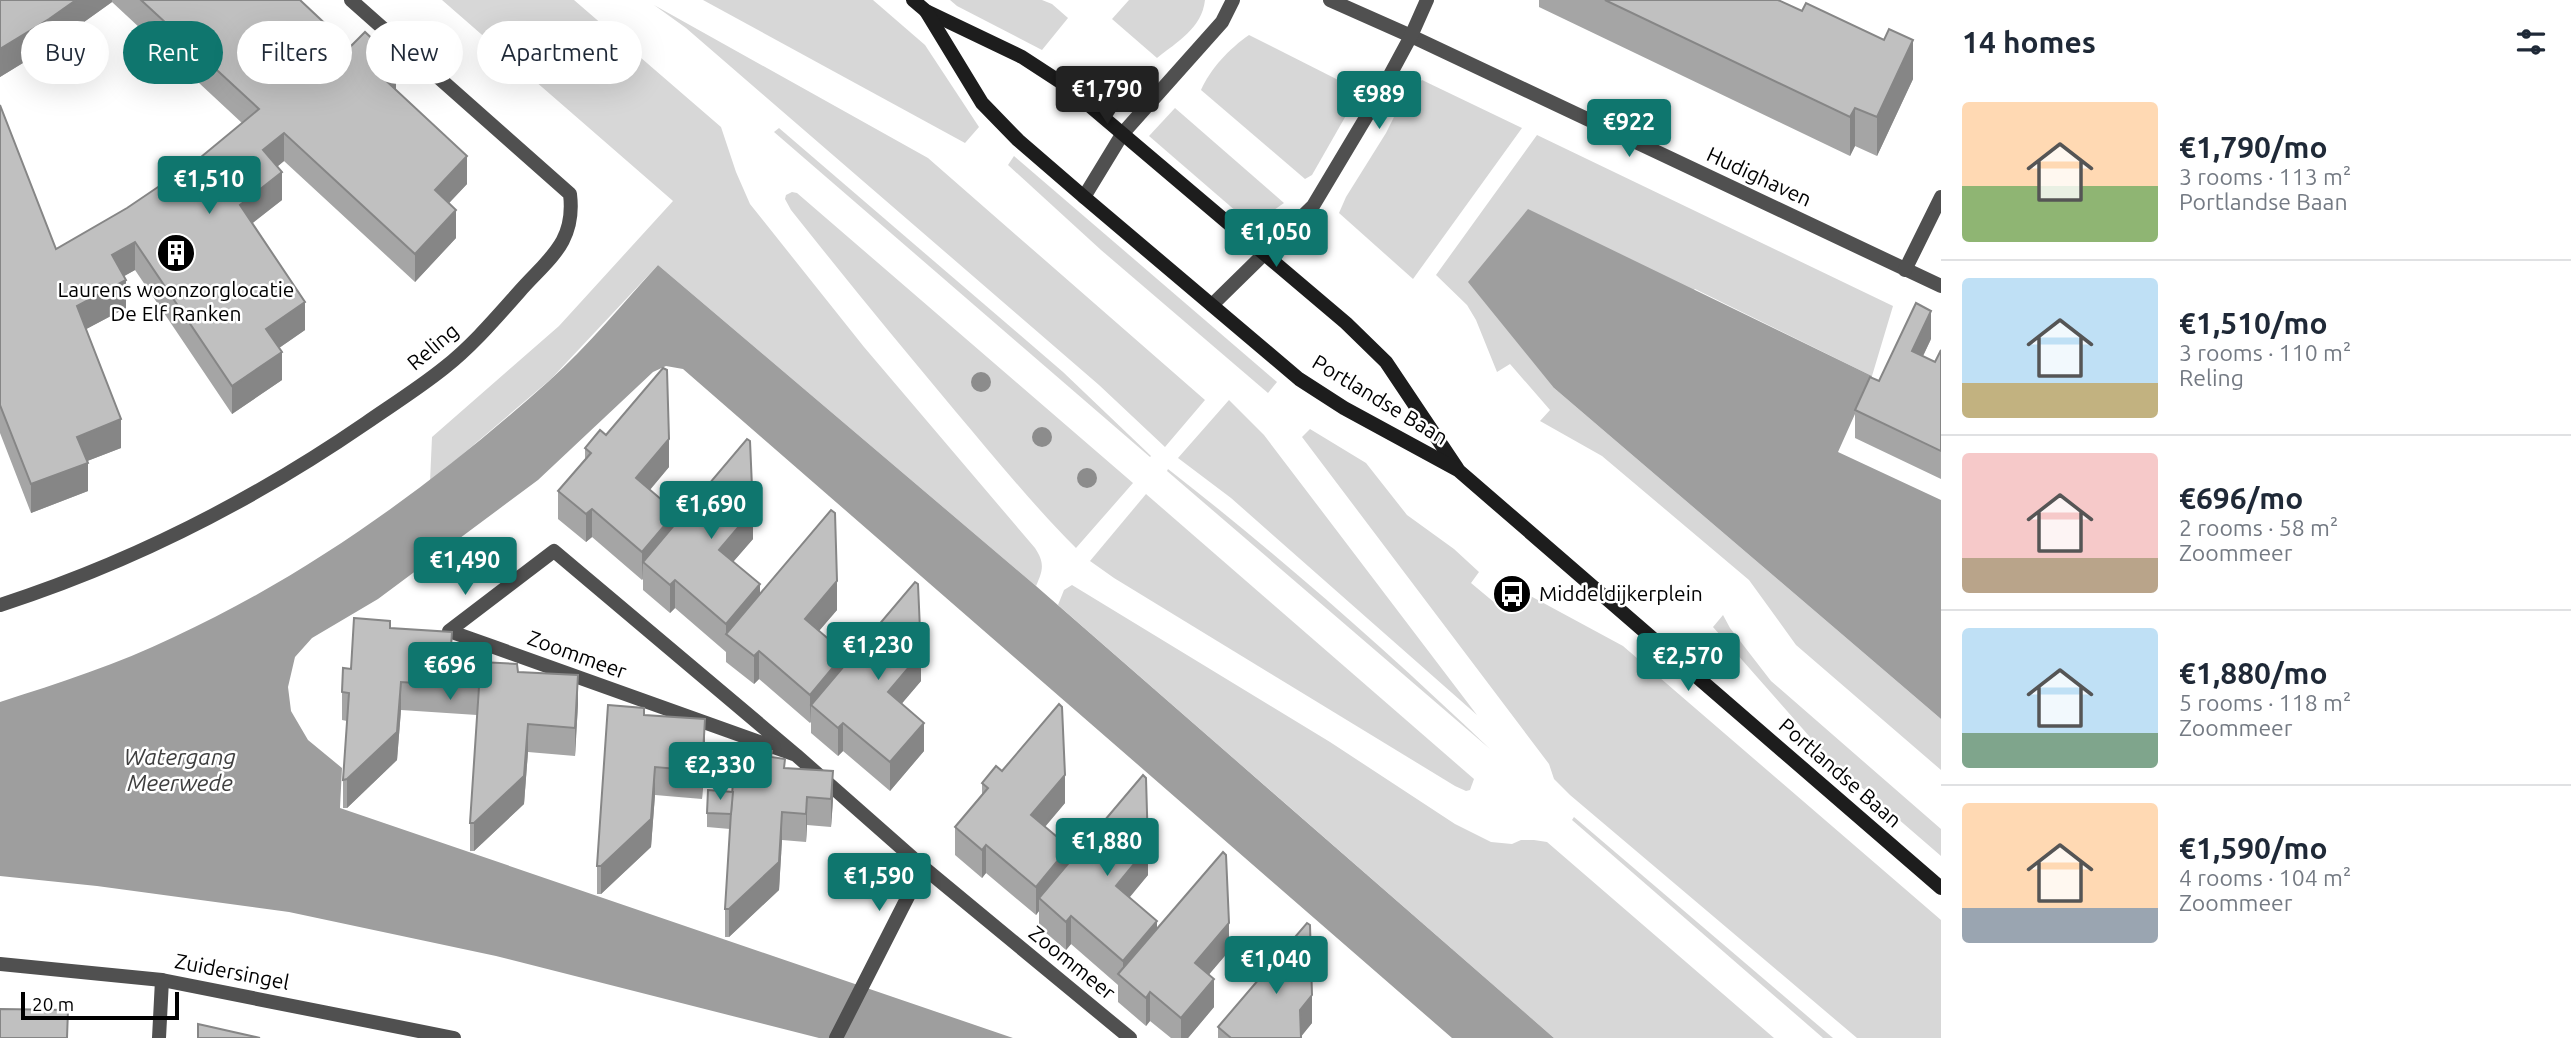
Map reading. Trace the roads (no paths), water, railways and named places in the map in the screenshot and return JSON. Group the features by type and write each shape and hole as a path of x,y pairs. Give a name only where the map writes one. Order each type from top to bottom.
{"street":[{"name":"Reling","path":"0,605 78,579 152,547 227,508 334,445 445,368 487,328 566,238 573,213 570,194 351,0"},
{"name":"Portlandse Baan","path":"913,0 926,12 982,103 1018,140 1299,379 1324,396 1458,470 1941,888"},
{"path":"1084,197 1123,133 1222,22 1233,0"},
{"name":"Hudighaven","path":"1330,0 1941,286"},
{"path":"1212,305 1313,206 1377,99 1427,0"},
{"name":"Portlandse Baan","path":"926,12 1021,57 1065,85 1265,255 1377,353 1458,470"},
{"path":"1905,270 1941,197"},
{"name":"Zoommeer","path":"796,755 449,631 554,551 796,755 923,867 1130,1038"},
{"path":"836,1038 923,867"},
{"name":"Zuidersingel","path":"0,964 162,980 454,1038"},
{"path":"159,1038 162,980"}],"water":[{"path":"1528,209 1872,376 1838,452 1941,500 1941,719 1554,388 1468,282"},
{"name":"Watergang Meerwede","path":"658,265 1036,586 1554,1038 1452,1038 683,369 666,366 653,372 538,480 378,599 312,638 295,657 288,687 291,711 308,740 342,768 340,808 1013,1038 819,1038 496,956 289,912 0,876 0,702 153,647 225,612 324,555 417,490 549,381"}],"place":[{"name":"Laurens woonzorglocatie De Elf Ranken","path":"176,253"},
{"name":"Middeldijkerplein","path":"1512,594"}]}
